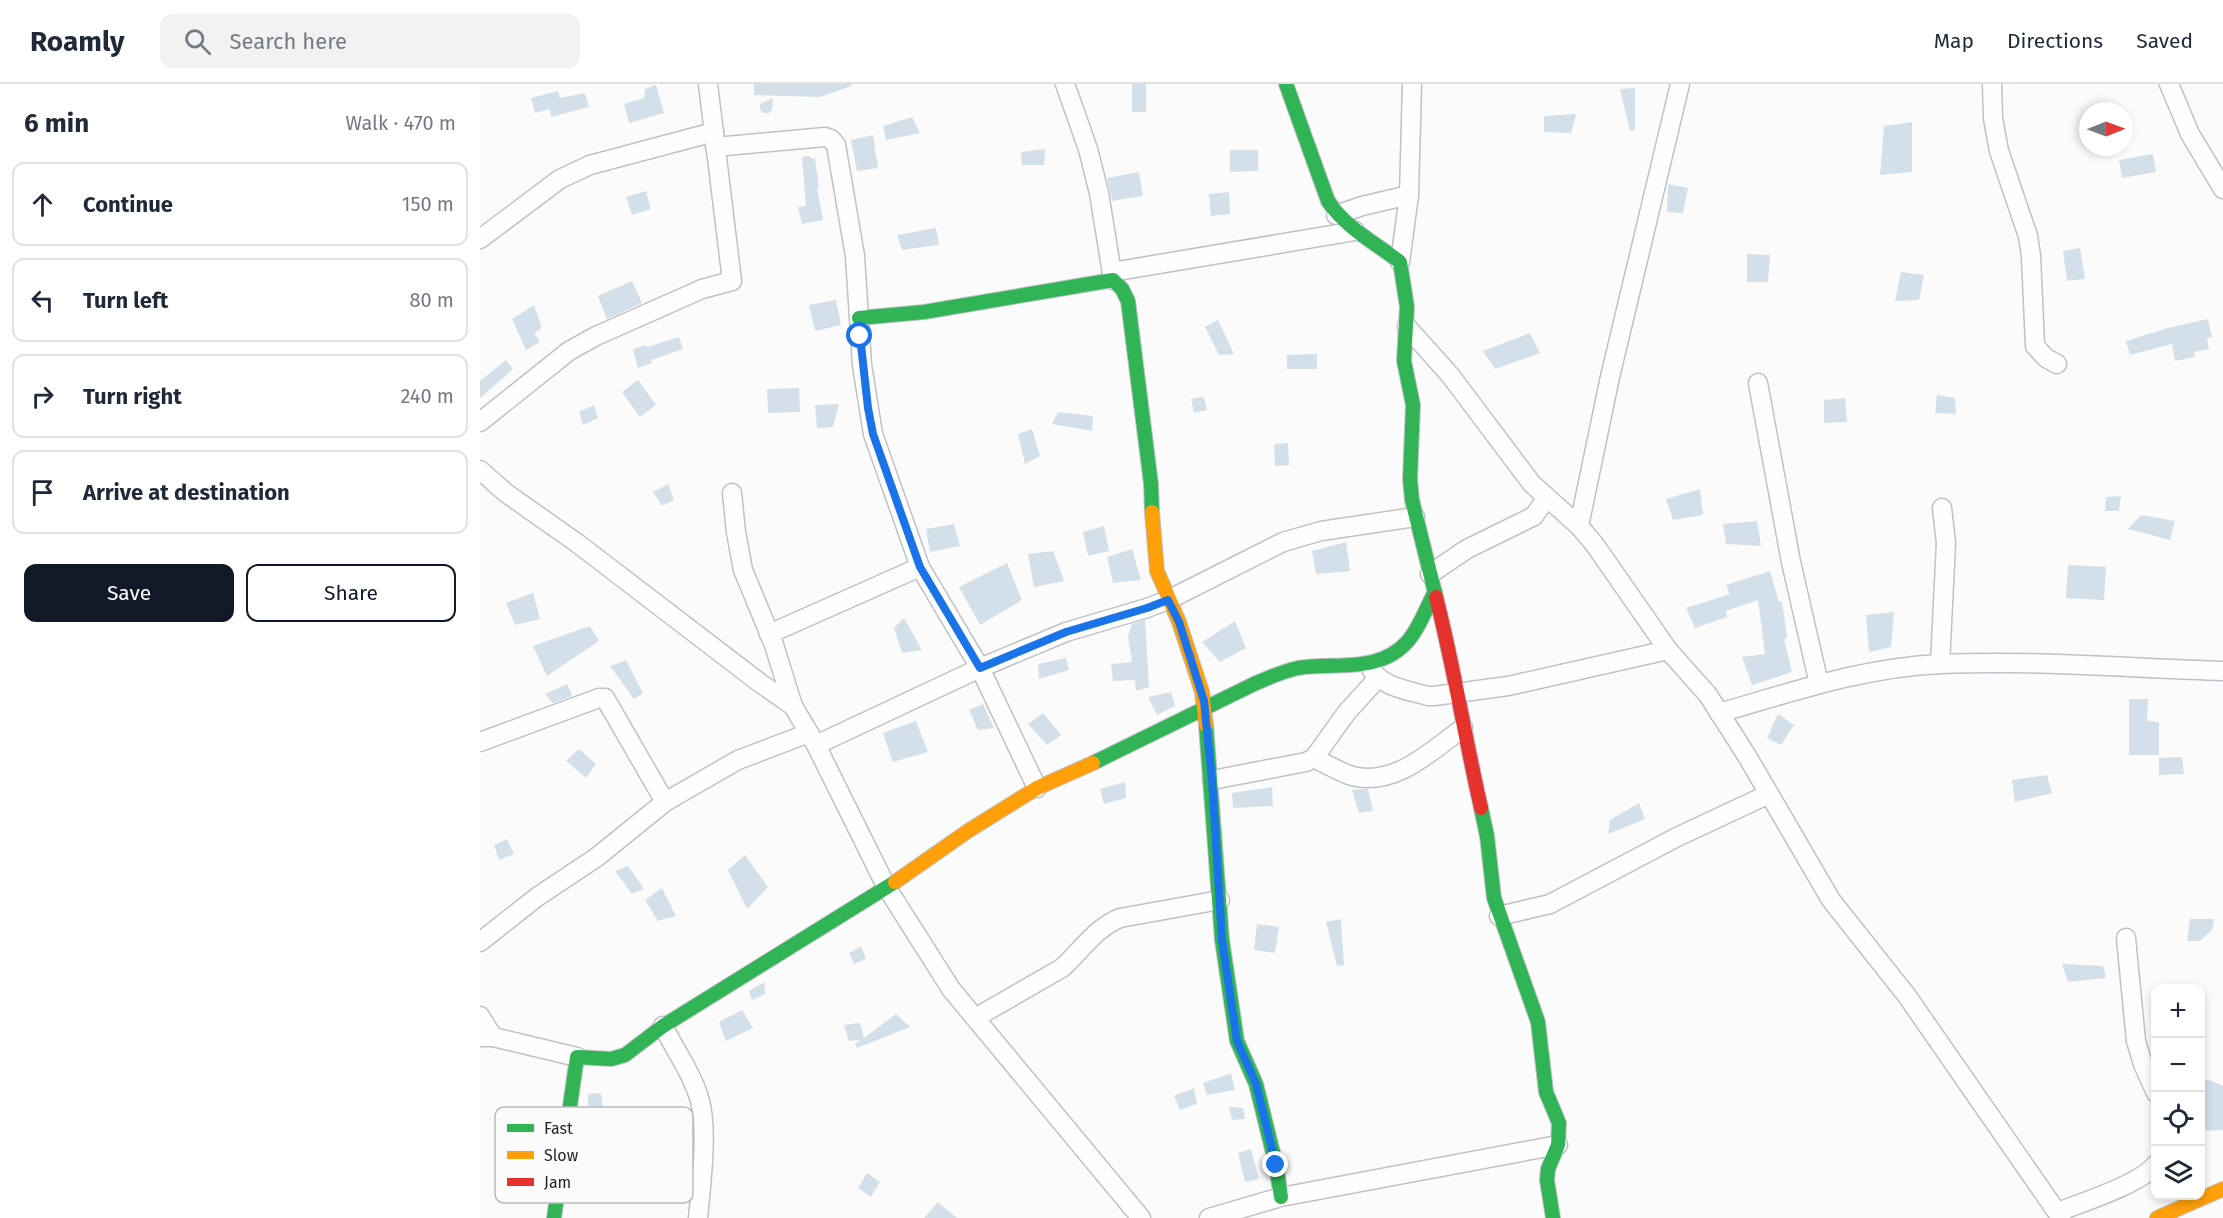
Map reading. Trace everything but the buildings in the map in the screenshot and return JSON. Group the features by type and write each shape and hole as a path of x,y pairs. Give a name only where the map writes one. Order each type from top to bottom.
{"street":[{"path":"480,422 569,351 702,289 732,281 708,84"},
{"path":"1065,84 1088,149 1099,193 1112,276 1125,295 1131,316 1151,484 1153,545 1157,571 1179,622 1202,692 1205,710 1212,780 1222,940 1237,1041 1256,1084 1276,1165 1281,1197"},
{"path":"1286,84 1328,201 1336,215 1400,262"},
{"path":"1412,84 1410,195 1400,262 1407,327 1404,361 1413,405 1410,479 1415,518 1450,648 1463,728 1487,836 1491,883 1499,916 1538,1022 1546,1092 1559,1123 1558,1145 1548,1169 1547,1180 1553,1218"},
{"path":"1579,526 1610,376 1680,84"},
{"path":"1992,84 1993,118 1999,151 2028,236 2036,346 2046,358 2057,364"},
{"path":"2169,84 2190,134 2223,189"},
{"path":"480,239 560,179 590,165 714,140 825,137 833,140 836,145 855,256 862,365 873,434 920,567 980,668 1037,788"},
{"path":"1336,215 1410,195"},
{"path":"859,318 924,312 1355,231"},
{"path":"1407,327 1450,375 1532,484 1546,499 1579,526 1595,545 1668,650 1708,695 1831,900 1907,996 2059,1215 2151,1171"},
{"path":"1758,383 1791,562 1819,684"},
{"path":"480,470 506,493 577,543 793,706"},
{"path":"732,493 735,532 744,570 769,634 793,706 813,739 887,888 951,989 1141,1218"},
{"path":"1212,780 1306,762 1314,758 1381,661 1407,642 1418,626 1432,583 1467,549 1534,516 1546,499"},
{"path":"1940,664 1946,543 1942,508"},
{"path":"480,942 537,897 597,856 665,802 738,760 813,739 1066,632 1168,600 1282,542 1305,534 1415,518"},
{"path":"769,634 920,567"},
{"path":"480,1016 486,1037 577,1057 611,1059 626,1055 663,1026 887,888 968,831 1037,788 1205,710 1254,684 1296,669 1315,666 1373,672 1385,683 1428,696 1562,675 1668,650"},
{"path":"1719,713 1846,677 1940,664 2022,663 2223,670"},
{"path":"480,742 599,698 605,698 665,802"},
{"path":"1314,758 1352,776 1382,777 1409,768 1463,728"},
{"path":"1499,916 1550,904 1677,837 1769,794"},
{"path":"975,1018 1062,968 1099,928 1109,923 1120,918 1220,900"},
{"path":"2126,938 2136,1041 2156,1092"},
{"path":"663,1026 696,1088 701,1103 702,1172 698,1218"},
{"path":"570,1107 577,1057"},
{"path":"1209,1218 1281,1197 1558,1145"},
{"path":"2157,1218 2223,1189"},
{"path":"554,1218 556,1203"}],"traffic: fast":[{"path":"1286,84 1328,201 1352,227 1400,262 1407,307 1404,361 1413,405 1410,479 1412,500 1436,597"},
{"path":"859,318 924,312 1113,280 1122,289 1128,301 1151,484 1152,512"},
{"path":"1093,763 1281,673 1312,666 1356,665 1384,658 1397,651 1412,636 1435,592"},
{"path":"1206,725 1222,940 1237,1041 1256,1084 1276,1165 1281,1197"},
{"path":"1481,808 1487,836 1494,898 1538,1022 1546,1092 1559,1123 1558,1145 1548,1169 1547,1180 1553,1218"},
{"path":"570,1107 577,1057 611,1059 625,1055 663,1026 895,882"},
{"path":"554,1218 556,1203"}],"traffic: slow":[{"path":"1152,512 1157,571 1179,622 1202,692 1206,725"},
{"path":"895,882 968,831 1037,788 1093,763"},
{"path":"2157,1218 2223,1189"}],"traffic: jam":[{"path":"1436,597 1481,808"}],"route":[{"path":"860,336 862,365 873,434 920,567 980,668 1090,623 1168,600 1179,622 1204,701 1212,780 1222,940 1237,1041 1256,1084 1276,1165"}]}
